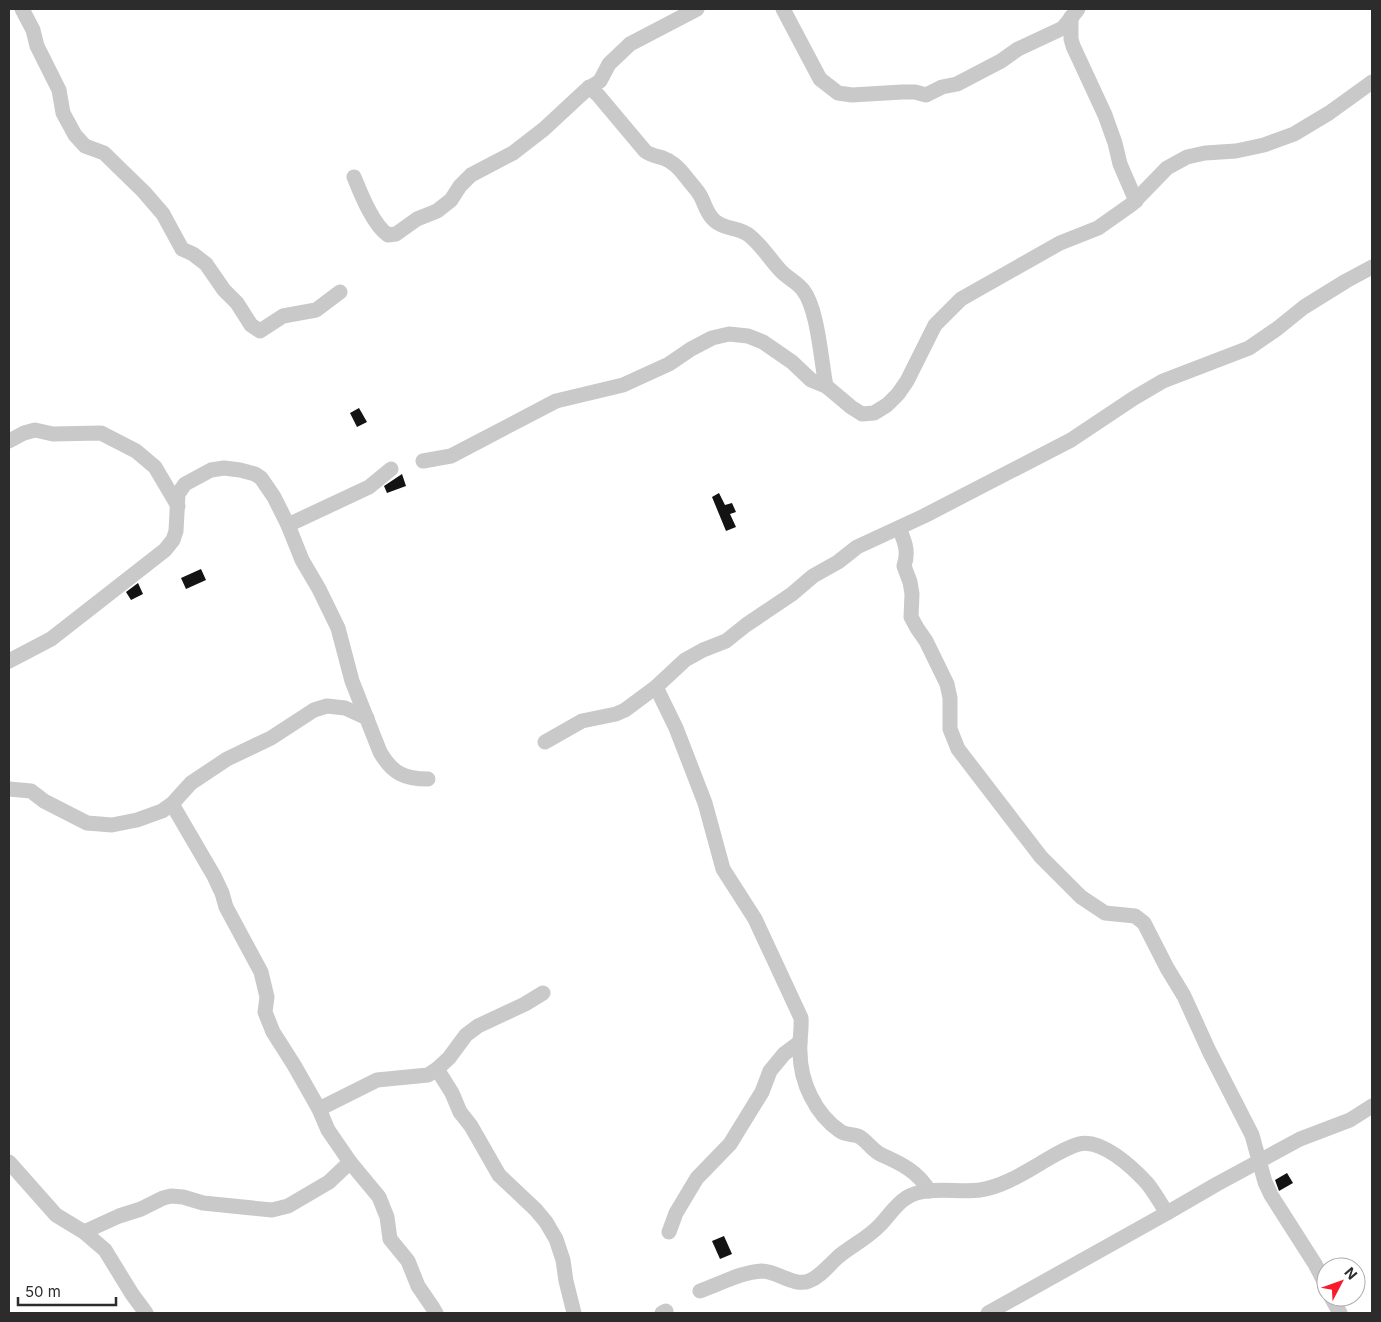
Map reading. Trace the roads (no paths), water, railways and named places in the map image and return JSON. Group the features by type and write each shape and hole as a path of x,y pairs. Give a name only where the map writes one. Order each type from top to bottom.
{"street":[{"path":"22,9 33,30 37,46 59,90 63,113 75,136 85,146 104,153 144,192 162,214 182,249 193,254 206,264 224,290 237,303 256,329 260,331 283,316 316,310 340,292"},
{"path":"354,177 364,200 384,231 388,235 396,234 417,219 437,211 451,200 460,186 471,175 513,153 544,129 589,87 600,81 609,64 632,43 697,9"},
{"path":"783,9 820,79 838,93 852,95 916,92 926,95 942,87 957,84 982,72 1018,49 1063,28 1074,13"},
{"path":"1074,13 1071,39 1073,46 1105,115 1120,164 1136,201"},
{"path":"423,461 451,456 556,401 623,385 669,364 691,348 712,338 729,334 748,336 763,342 792,362 812,380 826,386 851,407 862,414 874,413 887,405 908,381 935,325 961,299 1060,243 1098,228 1136,201 1167,168 1186,157 1205,153 1236,151 1264,145 1294,134 1329,113 1372,82"},
{"path":"589,87 648,154 665,158 687,177 698,192 707,213 715,222 725,227 743,231 750,236 784,275 802,287 812,308 826,386"},
{"path":"545,742 582,721 616,714 625,710 656,687 685,660 703,650 726,641 792,594 813,576 838,562 857,547 899,528 1071,440 1163,381 1249,348 1304,307 1372,267"},
{"path":"9,441 24,433 35,430 54,434 101,433 136,451 154,467 178,506"},
{"path":"9,661 51,638 165,550 174,540 178,494 185,484 211,470 224,468 255,474 261,478 274,497 302,560 319,588 338,628 352,681 380,752 386,762 404,777 428,779"},
{"path":"288,525 369,487 391,469"},
{"path":"899,528 906,544 907,556 904,566 912,594 911,617 926,641 947,684 950,698 950,729 958,749 1041,857 1081,897 1105,913 1135,916 1144,923 1184,996 1209,1051 1252,1135 1259,1162 1271,1194 1316,1266"},
{"path":"656,687 676,728 705,803 723,868 755,918 801,1018 800,1053 806,1087 814,1102 839,1131 859,1137 877,1153 889,1157 915,1173 923,1180 929,1191"},
{"path":"9,789 31,791 44,801 88,823 112,825 138,820 162,811 172,804 191,783 227,758 271,738 314,710 328,706 345,708 367,718"},
{"path":"172,804 214,876 226,907 261,972 267,997 265,1012 273,1032 294,1065 328,1130 350,1162 379,1198 387,1217 390,1238 408,1261 418,1286 436,1313"},
{"path":"319,1110 377,1080 392,1077 409,1078 428,1075 449,1058 466,1036 478,1026 525,1004 543,993"},
{"path":"669,1232 676,1213 697,1178 730,1144 762,1092 770,1071 784,1054 800,1042"},
{"path":"437,1069 452,1093 460,1112 471,1126 499,1175 536,1210 556,1239 563,1260 574,1313"},
{"path":"988,1313 1300,1139 1350,1120 1372,1106"},
{"path":"700,1291 744,1274 762,1271 777,1274 798,1282 807,1282 816,1278 839,1256 879,1226 899,1203 908,1196 929,1191 980,1190 1006,1182 1065,1149 1080,1143 1089,1143 1106,1150 1127,1163 1147,1183 1167,1213"},
{"path":"9,1162 56,1215 84,1232 105,1250 146,1313"},
{"path":"84,1232 171,1196 183,1196 203,1203 272,1210 288,1206 329,1182 350,1162"}]}
